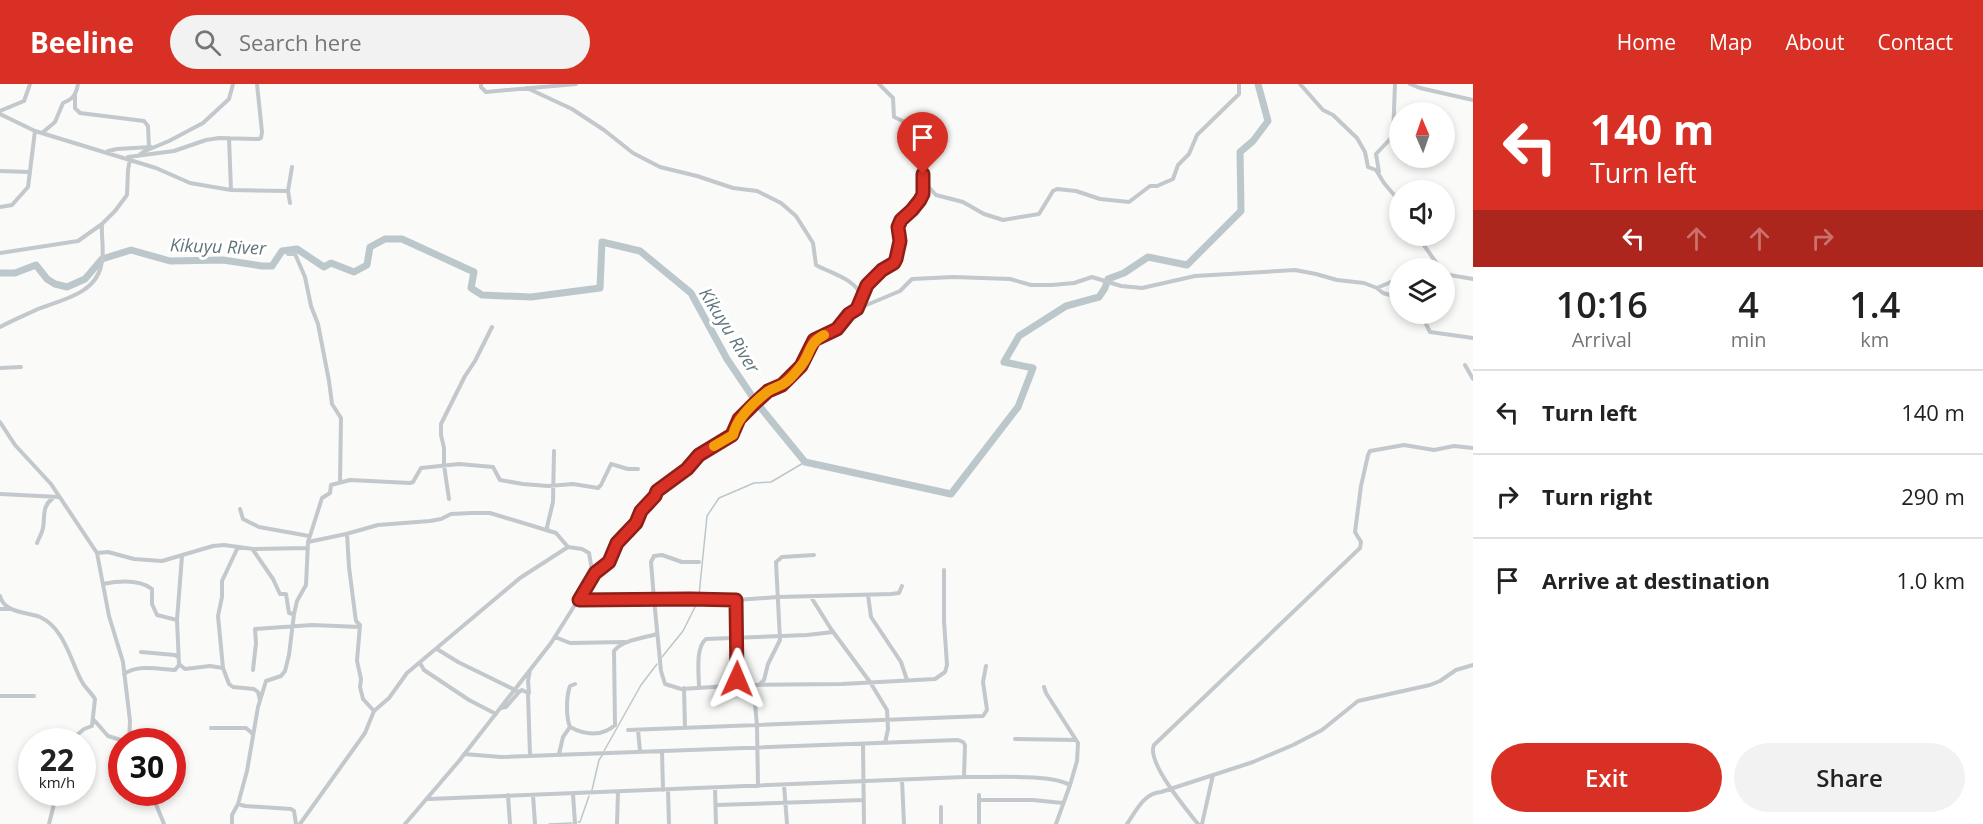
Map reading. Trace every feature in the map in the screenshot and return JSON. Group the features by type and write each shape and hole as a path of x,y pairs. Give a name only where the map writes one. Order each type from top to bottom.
{"street":[{"path":"0,112 24,101 30,84"},
{"path":"78,84 75,108 80,113 144,121 148,126 149,148"},
{"path":"137,157 203,123 229,99 233,84"},
{"path":"124,157 174,151 206,140 261,138 257,84"},
{"path":"481,84 486,92 576,84"},
{"path":"857,309 867,285 882,270 894,263 900,241 898,227 901,220 920,200 923,181 923,171 916,151 912,128 894,117 893,98 879,84"},
{"path":"923,181 937,196 962,201 984,214 1004,221 1039,214 1053,191 1057,189 1100,199 1129,202 1150,186 1157,186 1173,179 1178,166 1189,154 1196,136 1239,94 1239,84"},
{"path":"1300,84 1321,108 1333,115 1357,138 1365,152 1368,167 1376,169 1389,187"},
{"path":"1379,173 1376,154 1393,136 1395,84"},
{"path":"1410,84 1473,100"},
{"path":"527,88 572,109 604,130 627,149 660,167 733,188 757,191 781,203 796,216 813,243 816,266 840,276 858,289 861,296"},
{"path":"42,133 55,122 63,104 75,95"},
{"path":"0,112 35,131 130,159 190,183 231,190 288,191"},
{"path":"0,207 12,205 28,187 35,131"},
{"path":"229,138 231,190"},
{"path":"107,152 117,149 155,147"},
{"path":"0,252 78,241 102,224 127,195 130,159"},
{"path":"290,203 288,191 292,167"},
{"path":"0,171 29,172"},
{"path":"0,327 39,309 72,298 92,283 101,267 102,224"},
{"path":"288,254 295,254 305,277 323,350 332,404 341,418 340,482"},
{"path":"405,824 517,690 555,637 593,577 609,562 617,543 636,523 641,511 657,491 687,469 699,455 732,435 739,419 756,402 768,391 782,385 801,366 814,340 837,329 849,314 857,309 900,291 912,279 940,277 1010,279 1032,285 1052,285 1076,283 1092,277 1121,286 1142,288 1195,276 1295,270 1316,273 1337,280 1362,283 1378,288 1389,295"},
{"path":"1455,276 1473,279"},
{"path":"1378,288 1389,283"},
{"path":"1426,324 1430,332 1473,338"},
{"path":"448,499 441,424 492,327"},
{"path":"1465,365 1473,379"},
{"path":"0,368 21,367"},
{"path":"0,422 15,445 51,484 97,553 109,616 121,652 130,728"},
{"path":"1200,824 1170,788 1152,753 1154,745 1360,548 1361,542 1355,532 1360,486 1370,451 1404,445 1434,450 1454,446 1473,448"},
{"path":"548,531 555,485 554,451"},
{"path":"232,824 232,815 238,804 267,680 281,676 285,671 297,601 306,585 308,542 322,498 330,493 331,484 350,480 410,483 422,468 459,464 494,467 500,480 523,484 573,484 598,488 602,485 611,464 622,468 638,469"},
{"path":"0,494 59,497"},
{"path":"37,543 42,532 47,503 52,498"},
{"path":"240,509 243,519 259,527 310,536"},
{"path":"308,542 378,525 441,519 451,514 489,513 548,531 559,536 568,547"},
{"path":"347,534 355,614 360,627 357,661 360,687 363,699 374,711"},
{"path":"97,553 108,552 134,559 162,561 224,544 253,549 308,548"},
{"path":"238,547 222,581 222,597 218,616 224,668 229,684 233,687 254,689 261,701"},
{"path":"298,824 365,733 374,711 389,698 407,673 520,578 568,547 582,549 589,553 593,577"},
{"path":"253,549 280,594 286,594 289,613 294,614"},
{"path":"699,562 682,562 662,555 654,556 651,562 661,671 665,684 674,687 934,679 945,672 947,665 944,570"},
{"path":"759,685 764,680 780,635 776,562 782,557 814,555"},
{"path":"175,670 179,664 177,620 182,556"},
{"path":"103,584 129,582 148,586 152,589 152,604 157,615 177,620"},
{"path":"579,600 736,600 868,595 900,593 902,586"},
{"path":"868,595 871,617 901,662 906,680"},
{"path":"0,596 2,602 12,608 39,617 53,628 63,642 80,679 95,699 94,720 90,728"},
{"path":"811,596 887,710 885,743"},
{"path":"736,600 737,685"},
{"path":"0,609 12,608"},
{"path":"253,670 255,629 312,625 360,627"},
{"path":"699,688 700,650 704,640 833,632"},
{"path":"575,684 570,686 567,695 570,727 585,733 606,731 615,725 614,651 617,647 657,634"},
{"path":"555,637 570,643 630,642"},
{"path":"437,649 458,662 517,690 525,690 529,696"},
{"path":"141,652 179,657"},
{"path":"420,663 424,670 432,676 496,714"},
{"path":"179,664 185,669"},
{"path":"1127,824 1146,797 1253,762 1316,734 1358,701 1435,684 1456,670 1473,665"},
{"path":"124,674 139,669 175,670 210,666 224,668"},
{"path":"628,730 982,716 987,710 983,675 986,666"},
{"path":"530,669 528,681 530,756"},
{"path":"745,685 754,692 758,786"},
{"path":"1044,687 1079,746 1070,785 1056,824"},
{"path":"684,688 685,728"},
{"path":"0,696 34,696"},
{"path":"94,720 108,736"},
{"path":"559,754 563,737 570,727"},
{"path":"211,728 246,728 254,735"},
{"path":"638,730 640,751"},
{"path":"1014,739 1077,740"},
{"path":"464,754 501,757 958,740 965,746 964,777"},
{"path":"863,744 864,824"},
{"path":"662,750 669,824"},
{"path":"1200,824 1214,774"},
{"path":"429,798 964,777 1031,777 1055,780 1070,785"},
{"path":"902,780 904,824"},
{"path":"784,785 787,824"},
{"path":"715,788 716,824"},
{"path":"617,824 618,792"},
{"path":"573,794 575,824"},
{"path":"508,795 510,824"},
{"path":"533,795 535,824"},
{"path":"979,824 979,798 1064,803"},
{"path":"716,806 864,800"},
{"path":"238,804 291,809 294,811 298,824"},
{"path":"49,824 54,806"},
{"path":"157,806 164,824"},
{"path":"941,807 941,824"}],"waterway":[{"name":"Kikuyu River","path":"0,273 15,273 36,265 47,279 67,287 85,279 102,259 131,250 170,261 223,260 272,266 282,251 297,249 324,267 331,263 354,272 367,265 370,247 385,239 402,239 474,272 471,288 482,295 531,297 600,288 602,242 640,251 691,293 727,359 756,402 805,462 951,494 1018,407 1033,368 1004,362 1019,336 1066,306 1099,297 1108,279 1124,273 1148,257 1187,265 1241,211 1240,152 1253,141 1268,121 1258,84"},
{"path":"699,595 707,516 719,498 754,483 771,482 805,462"},
{"path":"662,657 683,631 697,603"},
{"path":"604,751 641,685 657,664"},
{"path":"592,790 599,760 603,754"},
{"path":"578,822 580,822 589,796"},
{"path":"549,824 572,823"}],"slow traffic":[{"path":"714,446 733,435 739,419 768,391 788,380 803,364 814,340 824,335"}],"route":[{"path":"737,679 736,600 579,600 595,573 609,562 617,543 636,523 641,511 657,491 687,469 699,455 732,435 739,419 768,391 782,385 801,366 814,340 837,329 849,314 857,309 867,285 896,259 900,241 898,227 901,220 912,210 923,194 923,174"}]}
